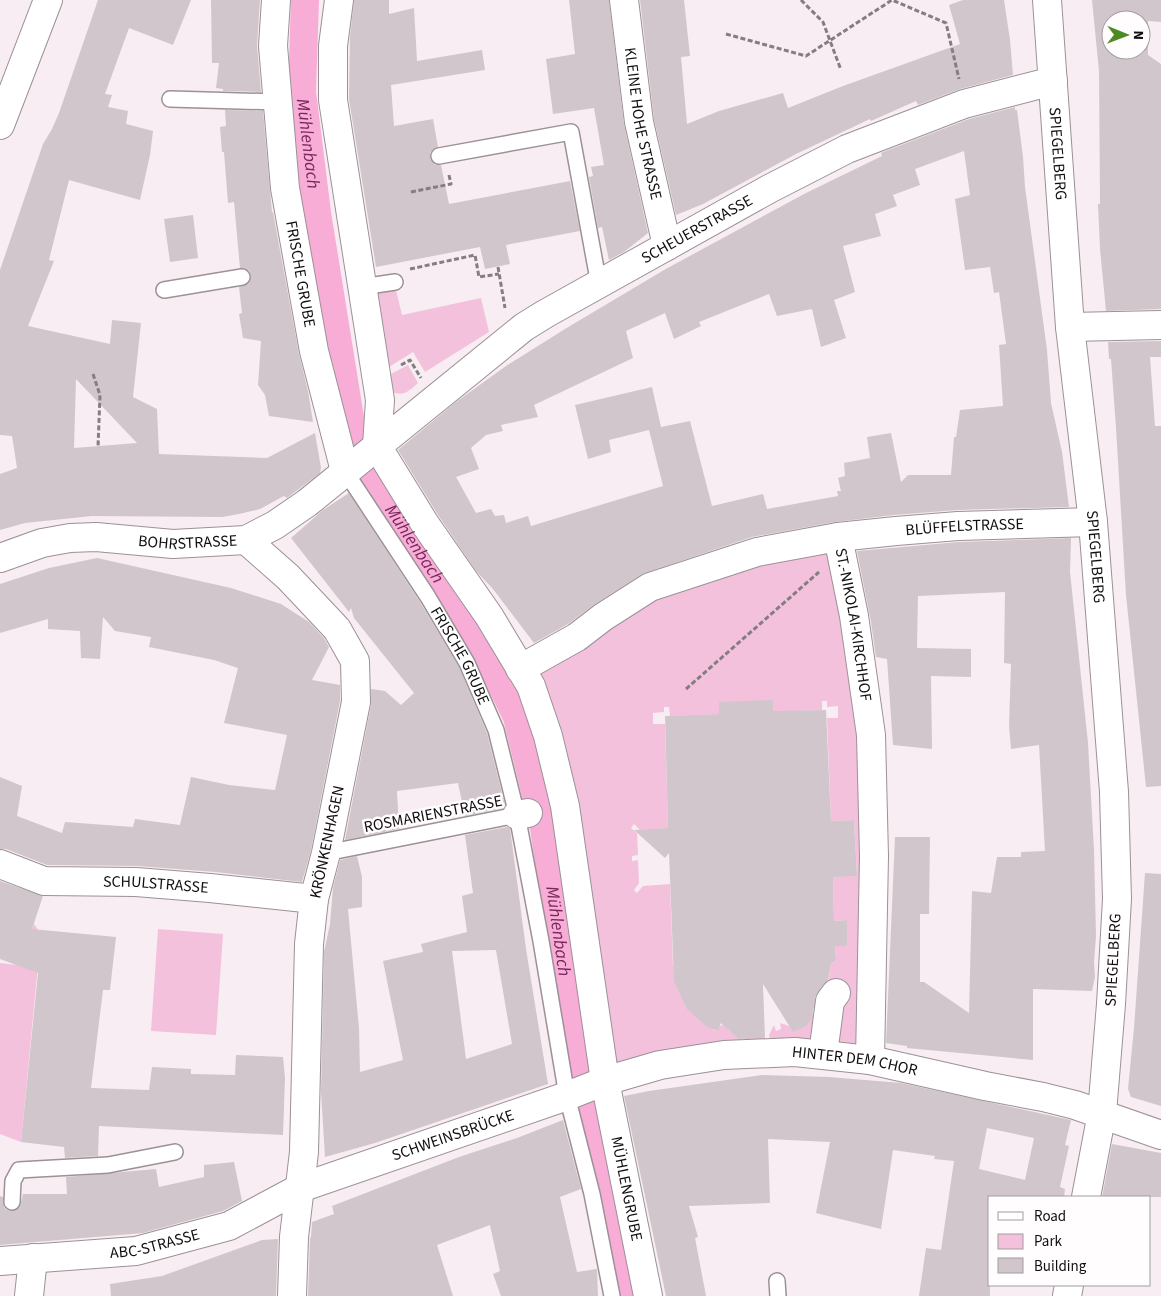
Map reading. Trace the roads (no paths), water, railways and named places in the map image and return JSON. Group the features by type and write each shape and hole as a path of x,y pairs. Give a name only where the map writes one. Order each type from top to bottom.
{"street":[{"path":"0,125 48,0"},
{"name":"FRISCHE GRUBE","path":"276,0 273,46 286,188 290,270 314,351 345,472"},
{"path":"339,0 333,46 333,100 380,400 377,446 425,524 489,616 531,686 548,736 565,806 605,1081"},
{"name":"KLEINE HOHE STRASSE","path":"624,0 639,122 667,246"},
{"name":"SPIEGELBERG","path":"1047,0 1070,327 1093,522 1114,792 1117,899 1111,1004 1102,1113 1086,1196"},
{"name":"SCHEUERSTRASSE","path":"377,446 511,338 545,314 770,189 847,149 964,104 1053,81"},
{"path":"1070,327 1161,325"},
{"name":"BOHRSTRASSE","path":"0,558 42,543 70,538 96,537 172,544 246,540 307,503 377,446"},
{"name":"BLÜFFELSTRASSE","path":"840,544 958,526 1093,522"},
{"name":"KRÖNKENHAGEN","path":"246,540 288,577 337,629 355,660 356,702 326,854 314,899 309,944 304,1152 294,1237 292,1296"},
{"name":"ST.-NIKOLAI-KIRCHHOF","path":"520,669 577,637 603,617 650,587 757,552 840,544 871,735 874,856 864,957 870,1060"},
{"name":"SCHULSTRASSE","path":"0,864 44,881 136,882 314,899"},
{"path":"823,1054 830,1001 836,993"},
{"name":"HINTER DEM CHOR","path":"605,1081 660,1065 724,1056 795,1052 823,1054 870,1060 1043,1097 1102,1113 1161,1135"},
{"name":"SCHWEINSBRÜCKE","path":"300,1188 605,1081"},
{"name":"MÜHLENGRUBE","path":"605,1081 648,1296"},
{"name":"ABC-STRASSE","path":"14,1256 136,1251 229,1226 300,1188"},
{"path":"14,1256 29,1296"}],"lane":[{"path":"170,99 277,102"},
{"path":"442,156 571,132 599,285"},
{"path":"164,290 242,278"},
{"path":"362,287 395,282"},
{"name":"FRISCHE GRUBE","path":"345,472 428,597 467,663 496,730 523,814 566,1096"},
{"name":"ROSMARIENSTRASSE","path":"326,854 523,814"},
{"path":"566,1096 592,1194 612,1296"},
{"path":"12,1202 13,1181 19,1170 108,1165 175,1152"}],"waterway":[{"name":"Mühlenbach","path":"305,0 302,92 317,213 350,418 373,482 486,653 517,717 544,828 569,1005 583,1073"},
{"name":"Mühlenbach","path":"591,1113 630,1296"}]}
